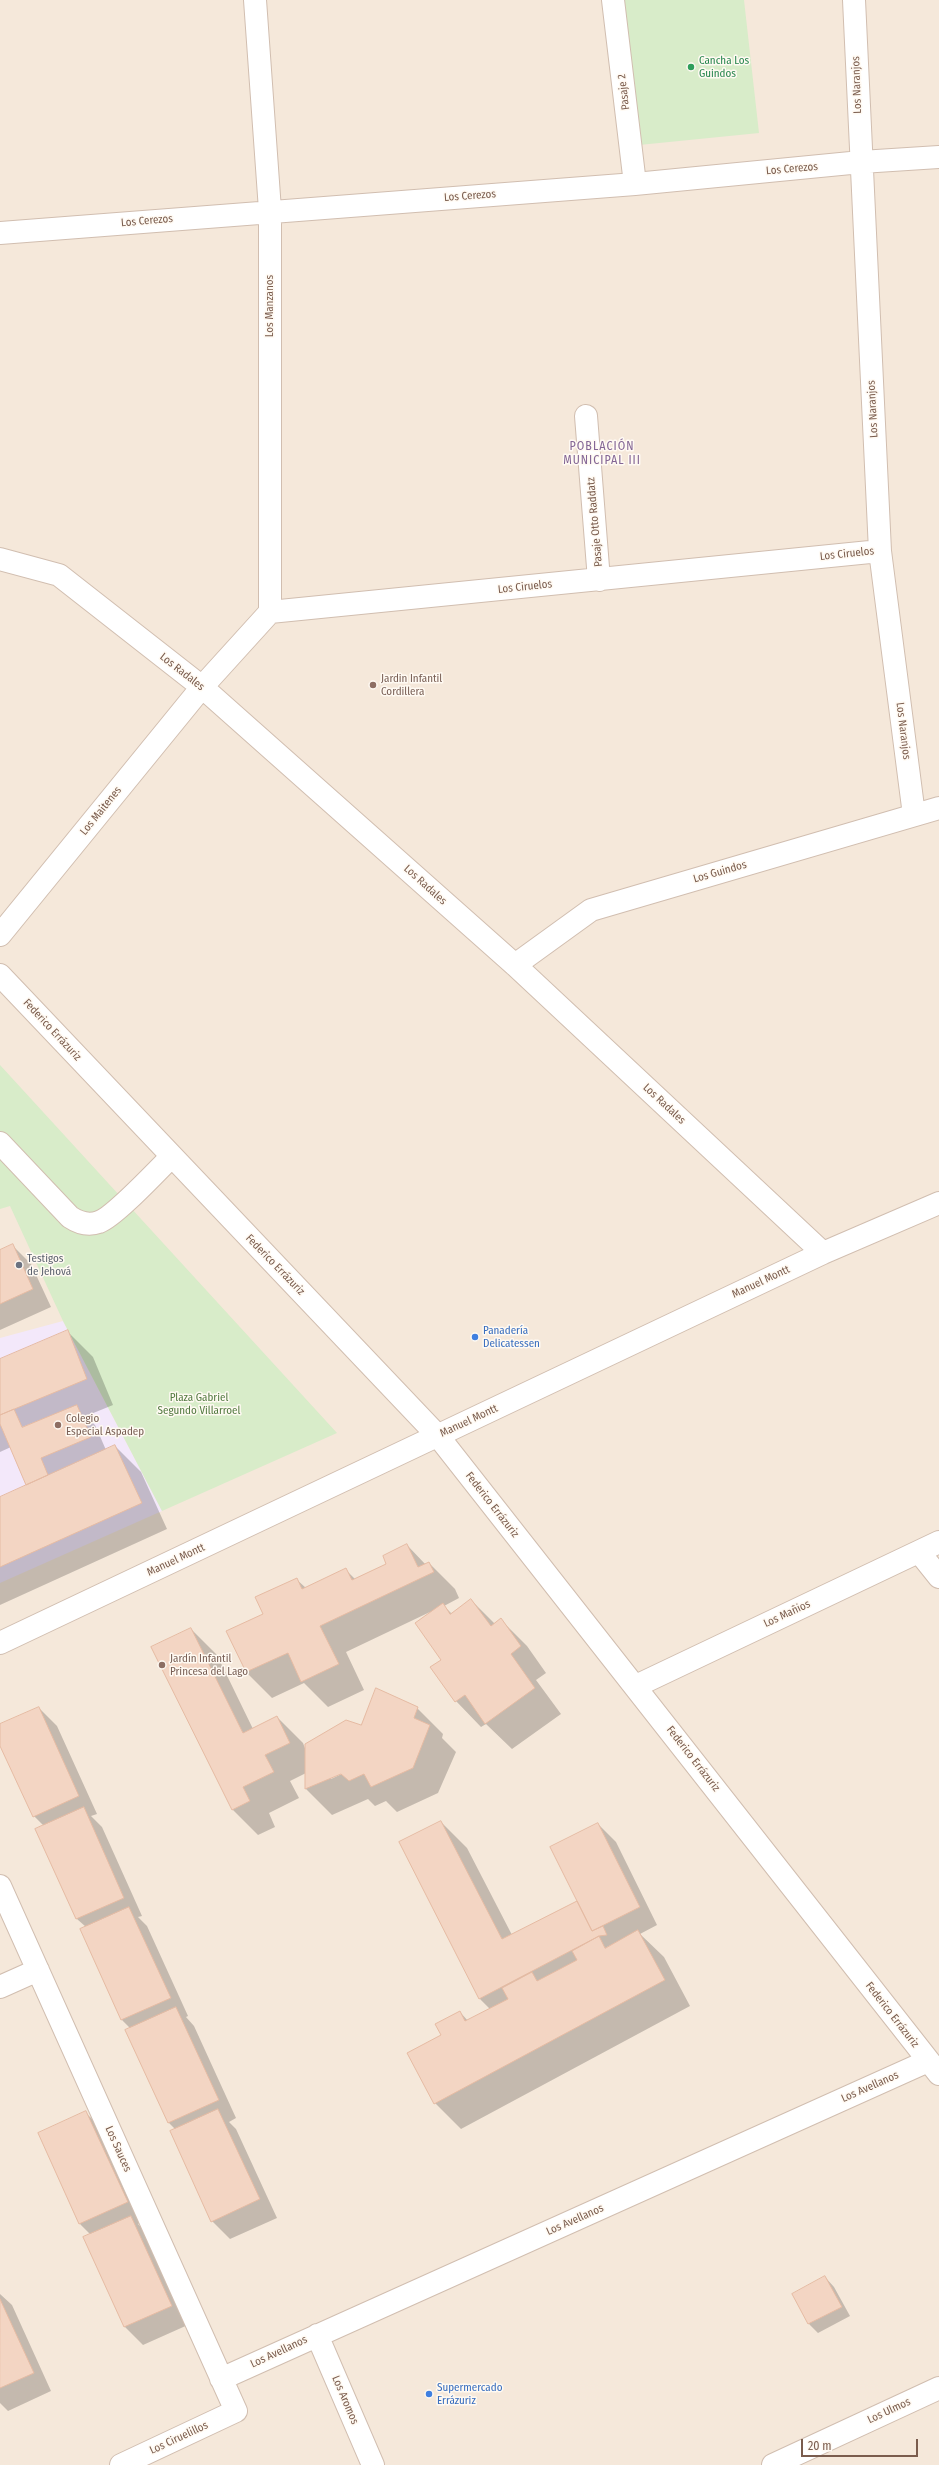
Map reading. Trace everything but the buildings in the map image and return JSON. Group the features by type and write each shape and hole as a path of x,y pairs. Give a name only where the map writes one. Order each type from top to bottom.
{"street":[{"name":"Los Manzanos","path":"255,0 270,210 270,612"},
{"name":"Pasaje 2","path":"613,0 635,184"},
{"name":"Los Naranjos","path":"854,0 880,551 914,815"},
{"name":"Los Cerezos","path":"0,233 270,210 635,184 861,162 939,157"},
{"name":"Pasaje Otto Raddatz","path":"586,416 599,580"},
{"name":"Los Ciruelos","path":"270,612 880,551"},
{"name":"Los Radales","path":"0,559 59,575 202,687 515,965 823,1253"},
{"path":"202,687 270,612"},
{"name":"Los Maitenes","path":"0,935 202,687"},
{"name":"Los Guindos","path":"515,965 591,910 939,808"},
{"name":"Federico Errázuriz","path":"0,975 438,1436 636,1686 934,2068"},
{"path":"0,1143 70,1217 78,1222 88,1224 106,1220 172,1156"},
{"name":"Manuel Montt","path":"0,1643 823,1253 939,1203"},
{"name":"Los Mañios","path":"636,1686 939,1542"},
{"path":"919,1552 939,1577"},
{"name":"Los Sauces","path":"0,1886 236,2411"},
{"path":"0,1987 38,1970"},
{"name":"Los Avellanos","path":"222,2379 317,2335 934,2068"},
{"name":"Los Aromos","path":"317,2335 373,2465"},
{"name":"Los Ulmos","path":"773,2465 939,2388"},
{"name":"Los Ciruelillos","path":"121,2465 236,2411"}],"shaded area":[{"path":"0,0 939,0 939,2465 0,2465"},
{"name":"Colegio Especial Aspadep","path":"63,1321 162,1511 0,1583 0,1338"}],"green space":[{"name":"Cancha Los Guindos","path":"624,0 744,0 759,133 639,145"},
{"name":"Plaza Gabriel Segundo Villarroel","path":"0,1065 337,1433 162,1511 63,1321 10,1206 0,1209"}],"place":[{"name":"Cancha Los Guindos","path":"691,67"},
{"name":"Jardin Infantil Cordillera","path":"373,685"},
{"name":"Testigos de Jehová","path":"19,1265"},
{"name":"Panadería Delicatessen","path":"475,1337"},
{"name":"Colegio Especial Aspadep","path":"58,1425"},
{"name":"Jardín Infantil Princesa del Lago","path":"162,1665"},
{"name":"Supermercado Errázuriz","path":"429,2394"}],"district":[{"name":"POBLACIÓN MUNICIPAL III","path":"602,454"}]}
